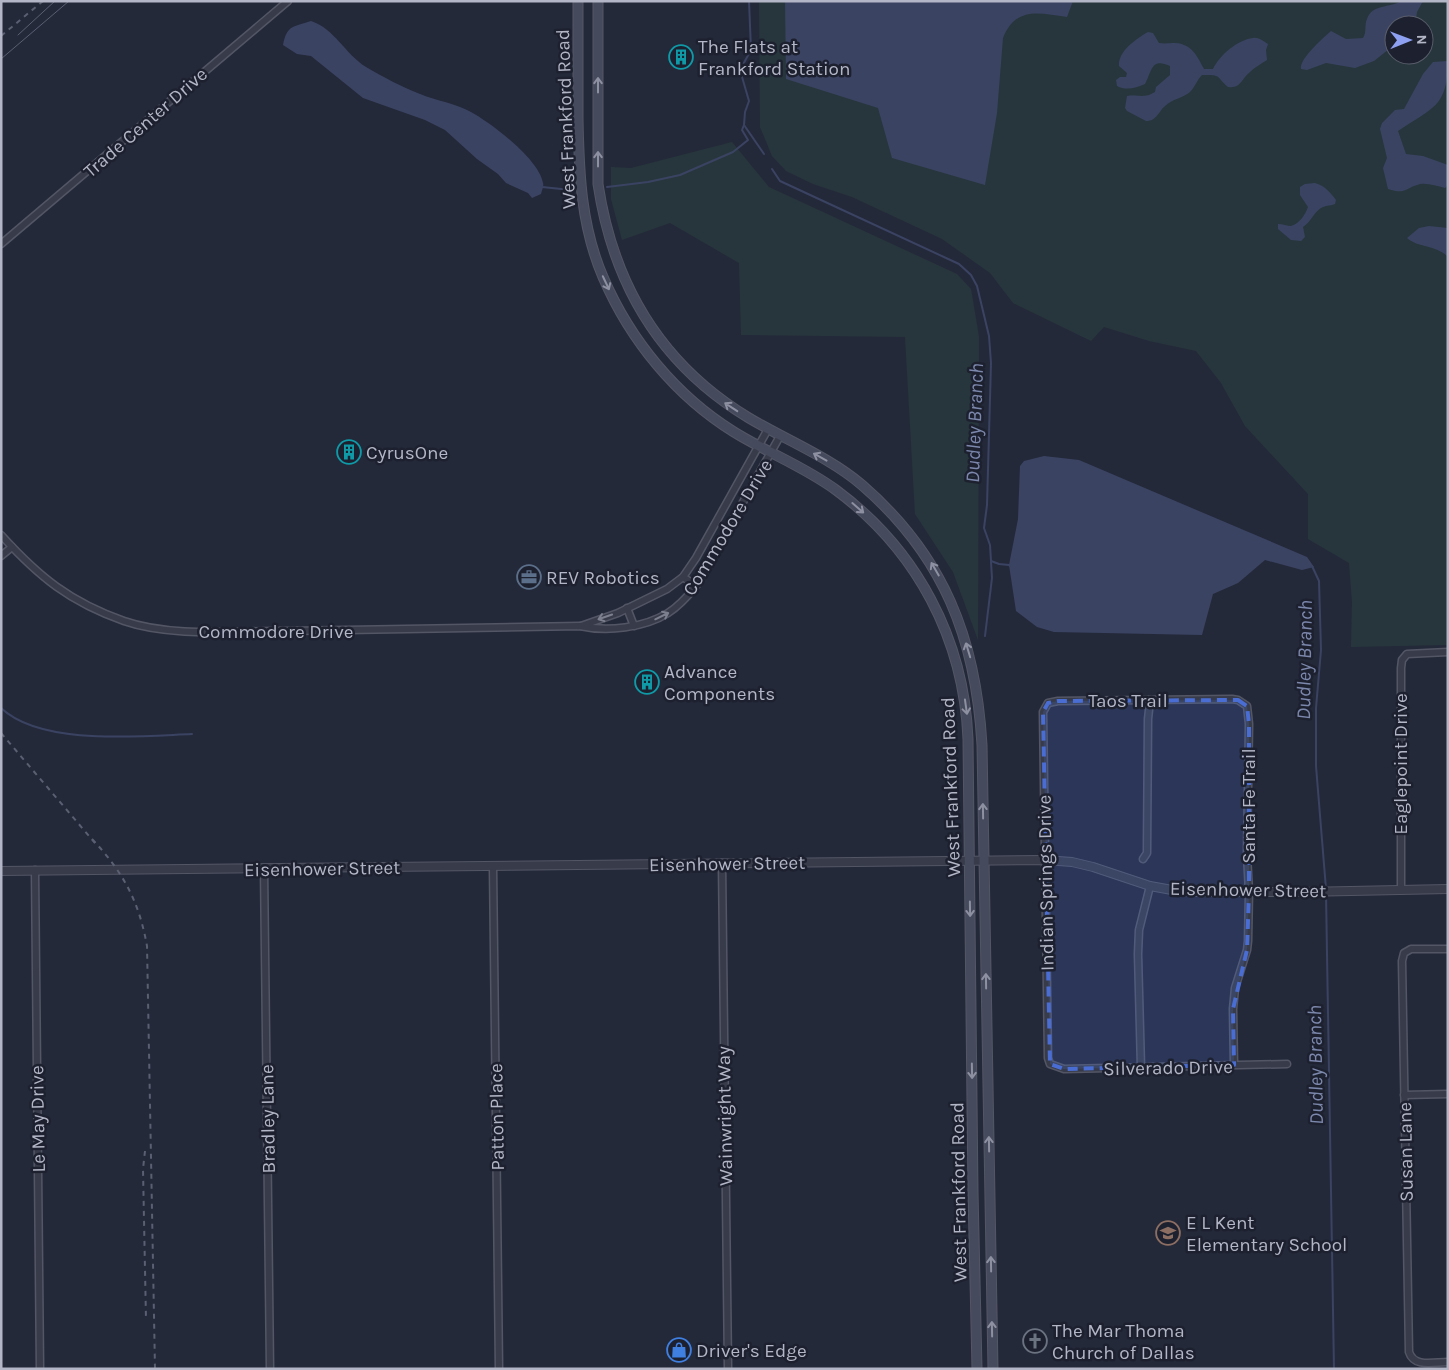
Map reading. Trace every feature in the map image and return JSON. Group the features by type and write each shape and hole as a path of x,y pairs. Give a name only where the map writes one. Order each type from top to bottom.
{"main road":[{"name":"West Frankford Road","path":"578,1 579,143 582,197 589,237 603,278 628,327 642,348 669,379 710,415 734,432 836,490 877,525 916,572 929,594 950,642 963,686 968,739 977,1369"},
{"name":"West Frankford Road","path":"598,1 598,184 605,223 614,255 635,302 661,340 693,377 726,404 824,459 861,484 898,520 928,557 940,579 955,613 974,671 980,716 985,860 993,1369"}],"street":[{"name":"Trade Center Drive","path":"1,244 288,1"},
{"name":"Commodore Drive","path":"580,626 627,608 667,589 683,577 696,558 768,429"},
{"name":"Commodore Drive","path":"1,535 51,585 73,599 124,621 162,629 184,631 253,631 580,626 595,629 634,626 667,614 682,602 696,586 780,436"},
{"path":"1,556 12,547"},
{"path":"683,577 696,586"},
{"path":"627,608 634,626"},
{"name":"Eaglepoint Drive","path":"1401,890 1402,660 1407,654 1448,652"},
{"name":"Taos Trail","path":"1048,703 1058,701 1208,700"},
{"name":"Santa Fe Trail","path":"1208,700 1238,700 1247,706 1249,724 1247,950 1235,988 1233,1009 1234,1066"},
{"path":"1143,859 1147,853 1148,719 1150,701"},
{"name":"Indian Springs Drive","path":"1048,703 1043,712 1044,860 1048,1058 1050,1064"},
{"name":"Eisenhower Street","path":"1,871 1044,860 1072,862 1150,886 1194,892 1448,889"},
{"name":"Wainwright Way","path":"722,863 728,1369"},
{"name":"Patton Place","path":"493,866 499,1369"},
{"name":"Bradley Lane","path":"264,868 270,1369"},
{"name":"Le May Drive","path":"34,870 40,1369"},
{"path":"1141,1068 1139,930 1150,886"},
{"name":"Susan Lane","path":"1448,949 1411,949 1404,953 1402,962 1409,1352 1411,1358 1418,1362 1448,1362"},
{"name":"Silverado Drive","path":"1050,1064 1064,1069 1287,1064"},
{"path":"1404,1095 1448,1094"}],"highlighted area":[{"path":"1238,700 1247,706 1249,724 1249,892 1247,950 1233,1009 1234,1065 1064,1069 1050,1064 1043,712 1048,703 1058,701"}],"shaded area":[{"path":"759,1 1448,1 1448,645 1351,647 1352,602 1349,563 1308,539 1308,494 1245,426 1221,383 1196,351 1149,341 1104,327 1091,341 1013,303 990,273 942,239 852,197 813,184 786,171 772,156 760,127"},
{"path":"732,142 769,187 957,274 971,289 979,337 978,640 953,572 915,514 905,337 741,335 739,263 670,223 622,240 611,199 611,167 631,168"}],"water":[{"path":"785,1 1073,1 1067,17 1038,13 1022,16 1008,28 1003,38 997,113 985,185 892,158 878,108 786,79"},
{"path":"1401,1 1423,1 1417,15 1384,15 1384,53 1374,61 1355,68 1326,63 1307,70 1301,69 1301,65 1308,54 1331,31 1346,39 1363,38 1369,14 1377,9"},
{"path":"311,21 327,30 359,62 372,71 413,91 465,109 502,133 533,163 543,183 541,194 532,198 528,193 506,183 498,174 477,159 445,130 425,120 363,98 311,56 297,54 283,45 289,30"},
{"path":"1148,32 1153,33 1159,43 1175,43 1190,48 1204,69 1213,69 1220,59 1235,45 1253,38 1268,44 1266,50 1267,60 1252,70 1240,83 1232,87 1228,87 1216,76 1202,75 1190,92 1168,104 1153,120 1146,121 1127,111 1125,108 1127,96 1144,96 1155,92 1156,87 1170,75 1170,66 1156,64 1145,84 1135,88 1120,88 1117,86 1116,80 1120,77 1126,77 1127,73 1119,66 1121,55 1133,42"},
{"path":"1448,61 1445,88 1441,97 1429,111 1398,131 1406,154 1423,156 1448,165 1448,185 1445,188 1420,184 1402,191 1388,189 1383,168 1387,158 1380,129 1382,123 1395,110 1404,109 1423,74 1430,65 1434,65 1434,62"},
{"path":"1315,183 1329,192 1336,200 1335,204 1324,206 1303,227 1305,237 1301,241 1291,240 1278,229 1278,224 1291,226 1302,218 1308,207 1300,195 1300,187 1305,184"},
{"path":"1429,226 1448,228 1448,257 1439,250 1416,244 1407,238 1419,228"},
{"path":"1044,456 1079,460 1307,557 1314,567 1302,570 1265,560 1238,583 1213,594 1202,635 1054,632 1037,627 1016,611 1009,565 1018,519 1020,466 1024,461"}],"waterway":[{"name":"Dudley Branch","path":"749,1 751,50 740,70 749,101 745,112 744,125 764,154"},
{"path":"607,187 648,182 680,175 733,152 748,140 742,130 744,125"},
{"name":"Dudley Branch","path":"772,169 780,181 959,264 971,275 977,286 989,336 991,363 987,505 984,528 990,545 991,561 1010,566"},
{"path":"542,187 571,190"},
{"path":"985,636 992,578 991,562"},
{"name":"Dudley Branch","path":"1312,566 1319,581 1321,650 1316,708 1316,766 1326,889"},
{"path":"1,708 19,720 40,728 65,733 119,737 192,734"},
{"name":"Dudley Branch","path":"1326,894 1334,1369"}],"tram line":[{"path":"18,35 55,1"},
{"path":"1,59 69,1"}],"railway":[{"path":"1,36 43,1"},
{"path":"1,733 95,843"},
{"path":"92,839 113,863 128,888 144,930 147,946 155,1369"},
{"path":"145,1151 143,1169 146,1319"}],"place":[{"name":"The Flats at Frankford Station","path":"681,57"},
{"name":"CyrusOne","path":"349,452"},
{"name":"REV Robotics","path":"529,577"},
{"name":"Advance Components","path":"647,682"},
{"name":"E L Kent Elementary School","path":"1168,1233"},
{"name":"The Mar Thoma Church of Dallas","path":"1035,1341"},
{"name":"Driver's Edge","path":"679,1350"}]}
